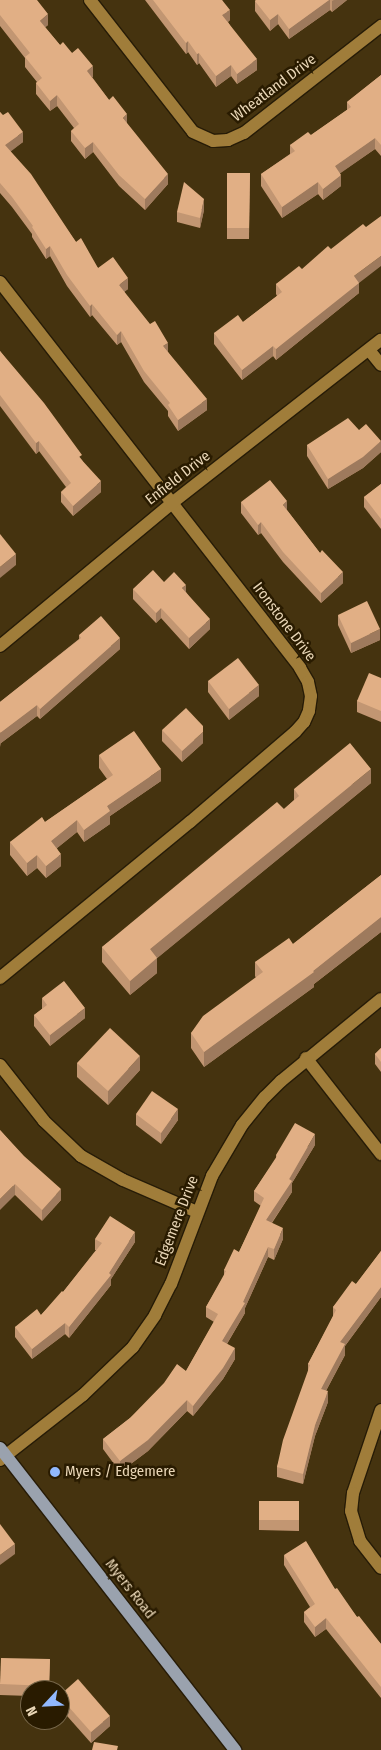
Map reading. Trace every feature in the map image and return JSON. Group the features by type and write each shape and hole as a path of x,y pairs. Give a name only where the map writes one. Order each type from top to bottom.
{"main road":[{"name":"Myers Road","path":"2,1454 235,1750"}],"street":[{"name":"Wheatland Drive","path":"90,0 193,132 213,141 228,140 244,132 381,26"},
{"name":"Ironstone Drive","path":"0,282 300,668 308,682 311,696 309,711 304,722 288,739 0,978"},
{"name":"Enfield Drive","path":"0,646 172,503 381,340"},
{"path":"369,350 381,365"},
{"name":"Edgemere Drive","path":"2,1454 89,1390 133,1347 155,1315 170,1284 212,1176 242,1125 265,1097 306,1058 381,999"},
{"path":"306,1058 381,1154"},
{"path":"0,1065 44,1121 81,1156 123,1180 197,1212"},
{"path":"381,1410 353,1493 351,1511 360,1540 381,1568"}],"building":[{"path":"0,0 37,0 48,14 40,21 60,45 63,42 72,53 78,48 93,66 87,71 109,100 113,96 127,114 123,118 168,174 145,199 119,175 93,142 85,148 71,131 79,124 57,95 50,101 36,83 42,78 25,57 30,53 0,15"},
{"path":"153,0 222,0 230,10 222,15 257,59 237,74 231,65 216,76 199,53 197,54 188,41 186,43"},
{"path":"256,0 329,0 289,29 278,14 270,20"},
{"path":"381,75 381,145 375,138 335,166 341,175 323,189 318,182 282,207 261,174 295,151 290,145 308,132 311,135 351,107 347,102"},
{"path":"0,112 3,115 8,112 23,132 5,145 31,174 76,242 81,238 98,268 113,257 128,278 119,285 150,324 155,321 168,343 163,346 207,399 178,420 168,405 170,403 144,371 121,331 117,335 92,304 90,306 67,275 50,246 46,249 33,226 0,183"},
{"path":"227,173 250,173 249,228 227,228"},
{"path":"184,182 204,199 200,218 177,212"},
{"path":"381,216 381,256 354,276 359,283 276,349 273,346 242,370 214,333 238,315 243,322 282,292 276,284 299,266 302,269 328,246 331,249 363,224 366,227"},
{"path":"0,351 44,403 82,455 79,457 101,481 73,506 61,492 71,483 39,441 36,443 0,395"},
{"path":"348,418 359,430 366,424 381,441 363,457 328,479 307,445"},
{"path":"270,480 287,501 283,505 320,553 322,550 343,572 321,593 283,552 261,522 258,525 241,502"},
{"path":"381,484 381,519 364,497"},
{"path":"0,534 16,554 0,567"},
{"path":"153,570 164,582 174,572 186,585 182,588 210,619 189,638 161,608 156,613 133,589"},
{"path":"367,601 380,629 351,643 338,615"},
{"path":"101,616 120,638 40,709 37,705 0,733 0,702 81,638 79,635"},
{"path":"238,658 259,685 229,709 208,681"},
{"path":"369,673 381,678 381,711 357,701"},
{"path":"186,708 203,726 203,732 182,751 162,730"},
{"path":"134,731 161,769 107,806 110,811 84,830 77,820 51,841 61,854 46,866 37,855 27,863 10,842 42,817 45,822 113,775 99,755"},
{"path":"350,743 371,769 150,949 157,958 130,981 102,947 277,802 284,809 299,796 294,789"},
{"path":"381,875 381,917 314,972 204,1052 191,1033 203,1016 263,972 255,962 289,938 293,944"},
{"path":"64,981 85,1008 50,1035 34,1015 47,1005 42,998"},
{"path":"110,1028 140,1056 108,1091 77,1063"},
{"path":"381,1048 381,1062 375,1054"},
{"path":"152,1091 178,1109 161,1133 136,1114"},
{"path":"295,1123 315,1134 289,1179 292,1181 266,1220 283,1228 274,1249 268,1247 243,1302 245,1303 222,1341 235,1348 223,1368 193,1406 187,1400 148,1440 120,1461 103,1439 130,1418 164,1383 177,1364 186,1371 218,1314 206,1307 226,1271 224,1270 234,1249 239,1252 264,1198 254,1191 277,1156"},
{"path":"0,1130 24,1156 61,1189 42,1210 15,1184 0,1199"},
{"path":"110,1216 135,1232 109,1273 111,1275 69,1327 65,1323 32,1349 15,1327 37,1309 41,1315 63,1292 102,1243 95,1239"},
{"path":"381,1251 381,1287 340,1342 345,1344 321,1389 328,1391 315,1425 303,1474 277,1467 283,1440 310,1365 308,1364 336,1310 333,1307 352,1281 356,1284"},
{"path":"259,1501 299,1501 299,1520 259,1520"},
{"path":"0,1524 15,1544 0,1555"},
{"path":"306,1541 335,1589 337,1588 357,1617 359,1616 381,1644 381,1687 326,1618 315,1627 304,1612 315,1604 284,1555"},
{"path":"1,1658 50,1659 49,1680 20,1680 20,1685 0,1684"},
{"path":"78,1679 110,1716 91,1732 70,1708 70,1686"},
{"path":"94,1742 118,1746 117,1750 92,1750"}],"place":[{"name":"Myers / Edgemere","path":"55,1472"}]}
